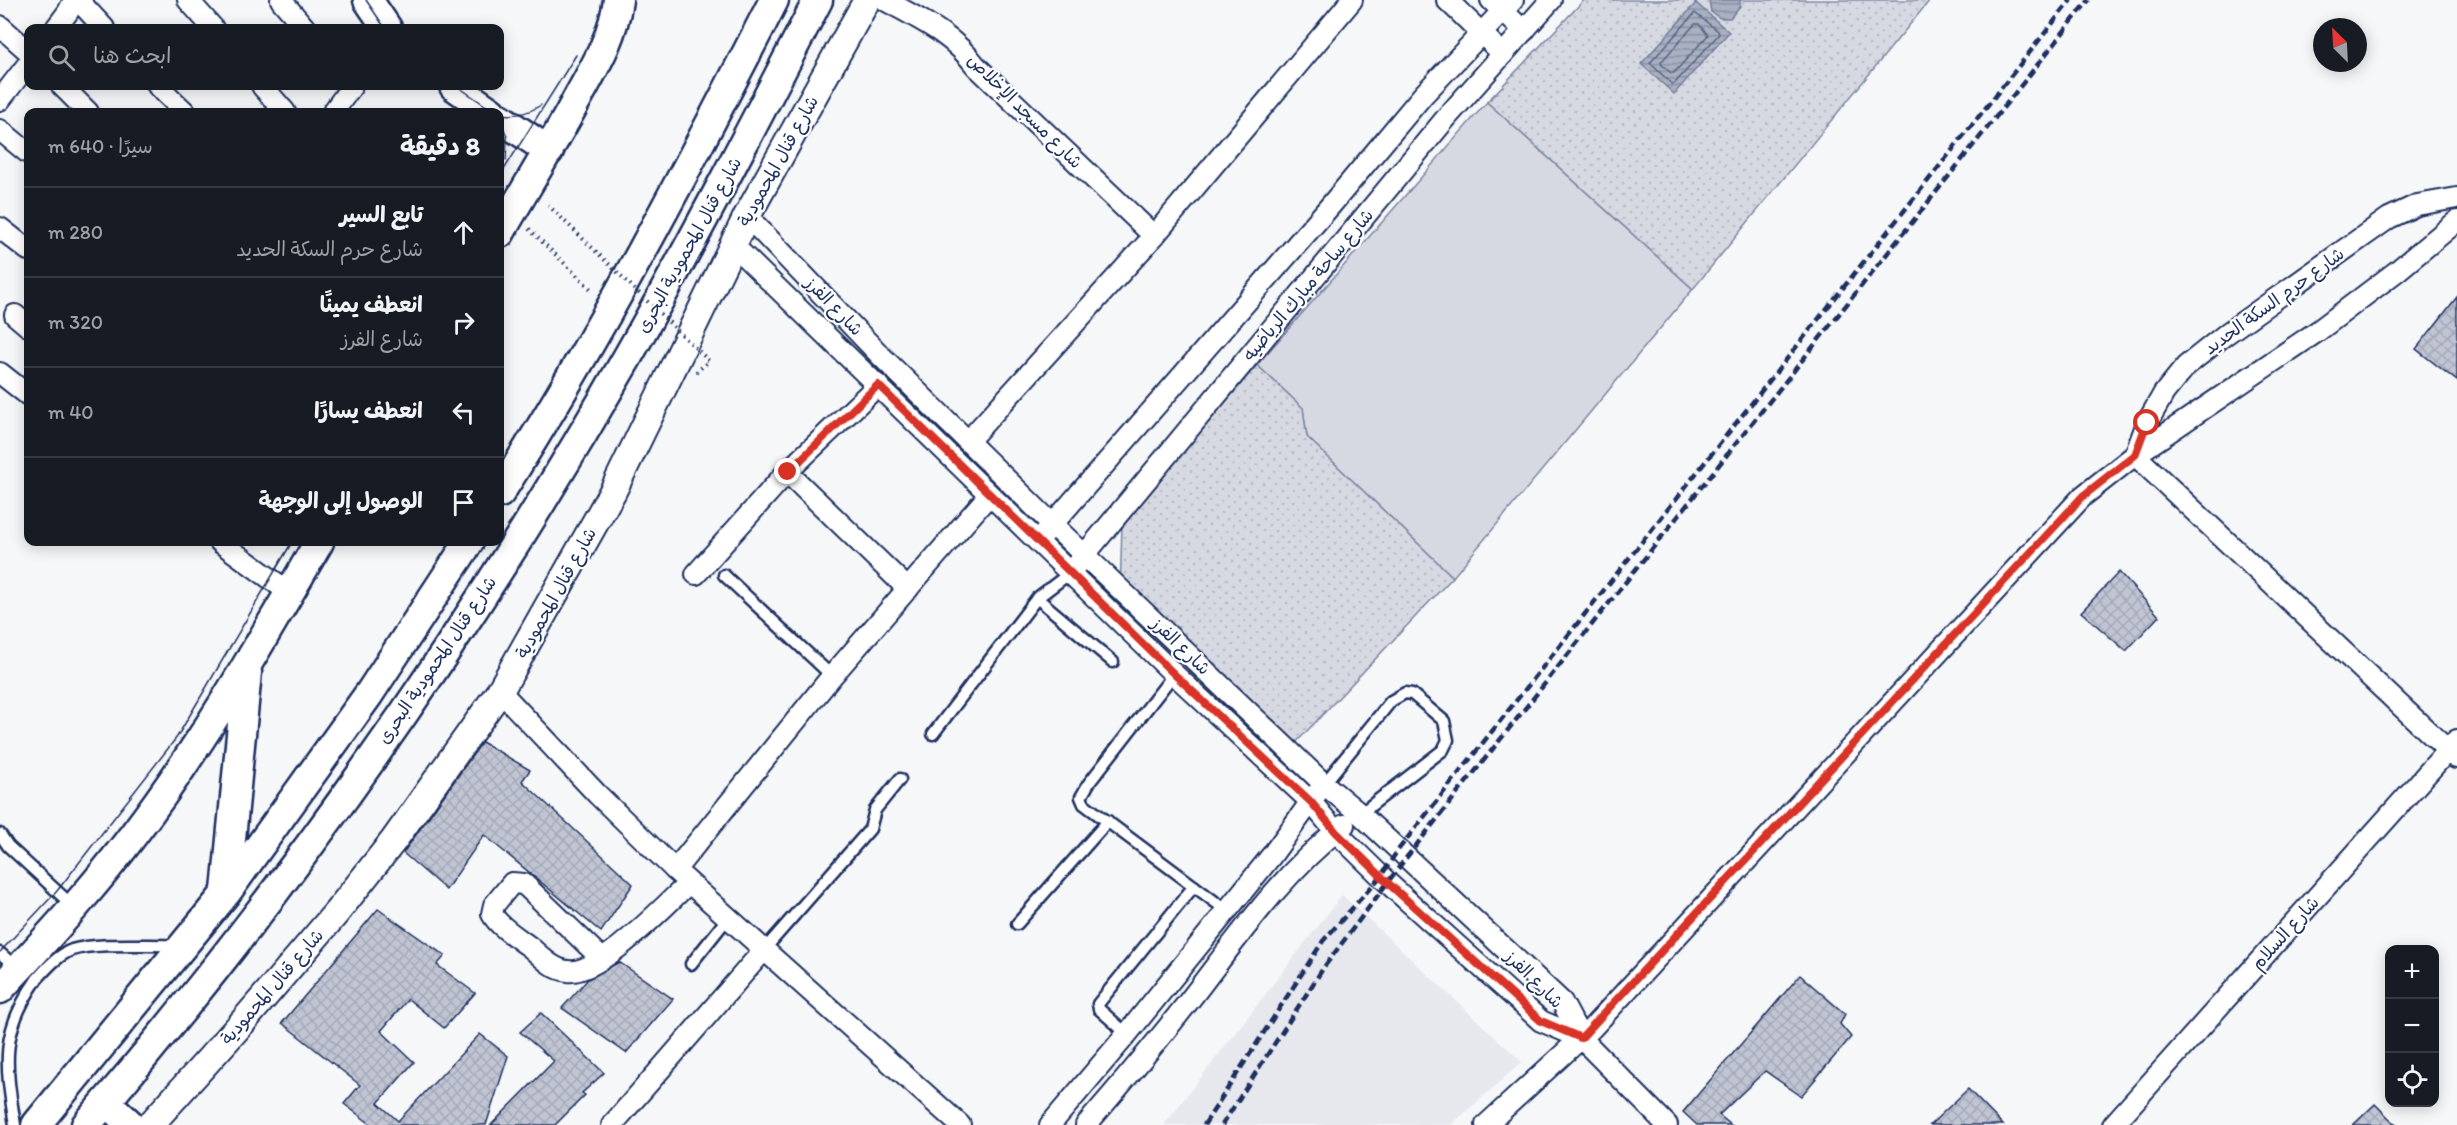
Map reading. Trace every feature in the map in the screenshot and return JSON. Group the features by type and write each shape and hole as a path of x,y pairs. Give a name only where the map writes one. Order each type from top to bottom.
{"main road":[{"path":"368,0 384,24"},
{"path":"505,223 549,151 607,43 615,22 618,0"},
{"path":"504,486 611,308 694,156 774,0"},
{"name":"شارع قنال المحمودية البحرى","path":"86,1125 250,923 385,739 450,644 540,504 626,361 707,215 818,0"},
{"path":"460,90 485,108"},
{"path":"504,121 549,151"},
{"path":"6,971 74,908 134,834 174,779 247,666 318,546"},
{"name":"شارع قنال المحمودية البحرى","path":"36,1125 226,893 375,685 466,546"},
{"path":"226,893 247,666"},
{"path":"106,1102 131,1125"}],"street":[{"path":"59,24 76,0 100,24"},
{"path":"188,0 209,24"},
{"path":"281,0 302,24"},
{"name":"شارع قنال المحمودية","path":"150,1125 337,912 414,812 500,691 612,491 732,244 867,0"},
{"name":"شارع مسجد الإخلاص","path":"885,0 946,35 962,48 976,66 1154,236"},
{"path":"968,441 1154,236 1352,0"},
{"path":"1447,0 1503,54"},
{"name":"شارع ساحة مبارك الرياضيه","path":"1070,573 1432,135 1551,0"},
{"path":"1502,4 1524,31"},
{"name":"شارع ساحة مبارك الرياضيه","path":"1037,542 1331,205 1423,95 1482,33 1502,4"},
{"path":"0,26 24,47"},
{"path":"0,100 24,69"},
{"path":"66,90 84,108"},
{"path":"162,90 181,108"},
{"path":"266,90 281,108"},
{"path":"338,108 349,90"},
{"path":"0,130 24,150"},
{"name":"شارع حرم السكة الحديد","path":"2135,455 2147,423 2164,393 2186,366 2389,218 2417,205 2457,198"},
{"name":"شارع الفرز","path":"747,216 880,355 1052,524 1324,783 1562,1002 1581,1038"},
{"path":"1486,1125 1581,1038 2083,496 2135,455 2318,331 2397,271 2457,221"},
{"path":"0,228 24,247"},
{"name":"شارع الفرز","path":"732,244 1037,542 1311,802 1336,832 1389,884 1541,1021 1581,1038"},
{"path":"696,574 871,379 880,355"},
{"path":"0,373 24,392"},
{"path":"2135,455 2454,750"},
{"path":"788,472 908,590"},
{"path":"601,958 524,884 512,883 494,905 492,914 495,919 559,969 566,971 582,970 601,958 631,938 682,877 832,676 989,495"},
{"path":"225,546 290,593"},
{"path":"500,691 597,794 682,877 960,1125"},
{"name":"شارع السلام","path":"2113,1125 2454,750"},
{"path":"1050,1125 1272,855 1324,783"},
{"path":"1086,1125 1150,1051 1264,904 1292,872 1336,832 1360,814"},
{"path":"1272,855 1292,872"},
{"path":"1244,888 1264,904"},
{"path":"612,1125 764,951"},
{"path":"1581,1038 1667,1125"}],"lane":[{"path":"933,734 1037,598 1070,573"},
{"path":"724,575 832,676"},
{"path":"1037,598 1113,662"},
{"path":"1174,674 1082,794 1084,804 1226,910"},
{"path":"1324,783 1391,702 1405,693 1412,694 1443,722 1448,740 1443,750 1360,814"},
{"path":"764,951 870,829 875,810 900,779"},
{"path":"1017,924 1108,821"},
{"path":"0,837 74,908"},
{"path":"1127,1034 1099,1009 1098,1004 1194,886"},
{"path":"691,964 727,919"},
{"path":"15,1125 5,1059 6,1031 16,1005 44,972 64,954 80,949 184,945"}],"path":[{"path":"548,206 709,361 697,372"},
{"path":"505,223 611,308"}],"shaded area":[{"path":"1584,0 1930,0 1693,289 1487,102"},
{"path":"1487,102 1693,289 1453,577 1307,437 1303,408 1257,365"},
{"path":"1257,365 1303,408 1307,437 1453,577 1290,749 1120,594 1122,524"},
{"path":"1342,895 1522,1062 1451,1125 1164,1125"}],"water":[{"path":"1709,0 1740,0 1740,6 1730,18 1720,18 1711,12"},
{"path":"1696,3 1729,32 1674,94 1641,64"}],"building":[{"path":"2457,297 2457,381 2416,349"},
{"path":"2119,572 2159,616 2126,651 2081,612"},
{"path":"482,742 530,770 522,781 633,884 601,932 484,835 446,890 403,853"},
{"path":"378,909 445,956 437,965 475,993 444,1028 408,999 381,1031 414,1062 378,1103 398,1121 480,1034 508,1056 486,1125 372,1125 344,1104 360,1085 282,1023"},
{"path":"619,962 673,999 626,1053 562,1008 588,979"},
{"path":"1800,975 1845,1014 1840,1024 1851,1037 1801,1096 1765,1071 1719,1115 1731,1125 1697,1125 1683,1112"},
{"path":"541,1013 604,1073 582,1093 585,1095 555,1125 491,1125 554,1061 520,1032"},
{"path":"1968,1089 2003,1125 1930,1125"},
{"path":"2375,1104 2396,1125 2353,1125"}],"tram line":[{"path":"366,0 382,24"},
{"path":"504,170 576,55"},
{"path":"463,90 489,108"},
{"path":"504,114 521,113 541,105"},
{"path":"504,129 507,137 506,160"},
{"path":"0,952 57,891 177,737 290,546"}],"railway":[{"path":"1204,1125 1323,941 1381,876 1398,850 2071,0"},
{"path":"1222,1125 1324,967 1406,858 2089,0"}],"route":[{"path":"788,472 878,385 1174,674 1311,802 1336,832 1389,884 1541,1021 1581,1038 2083,496 2135,455 2147,423"}]}
